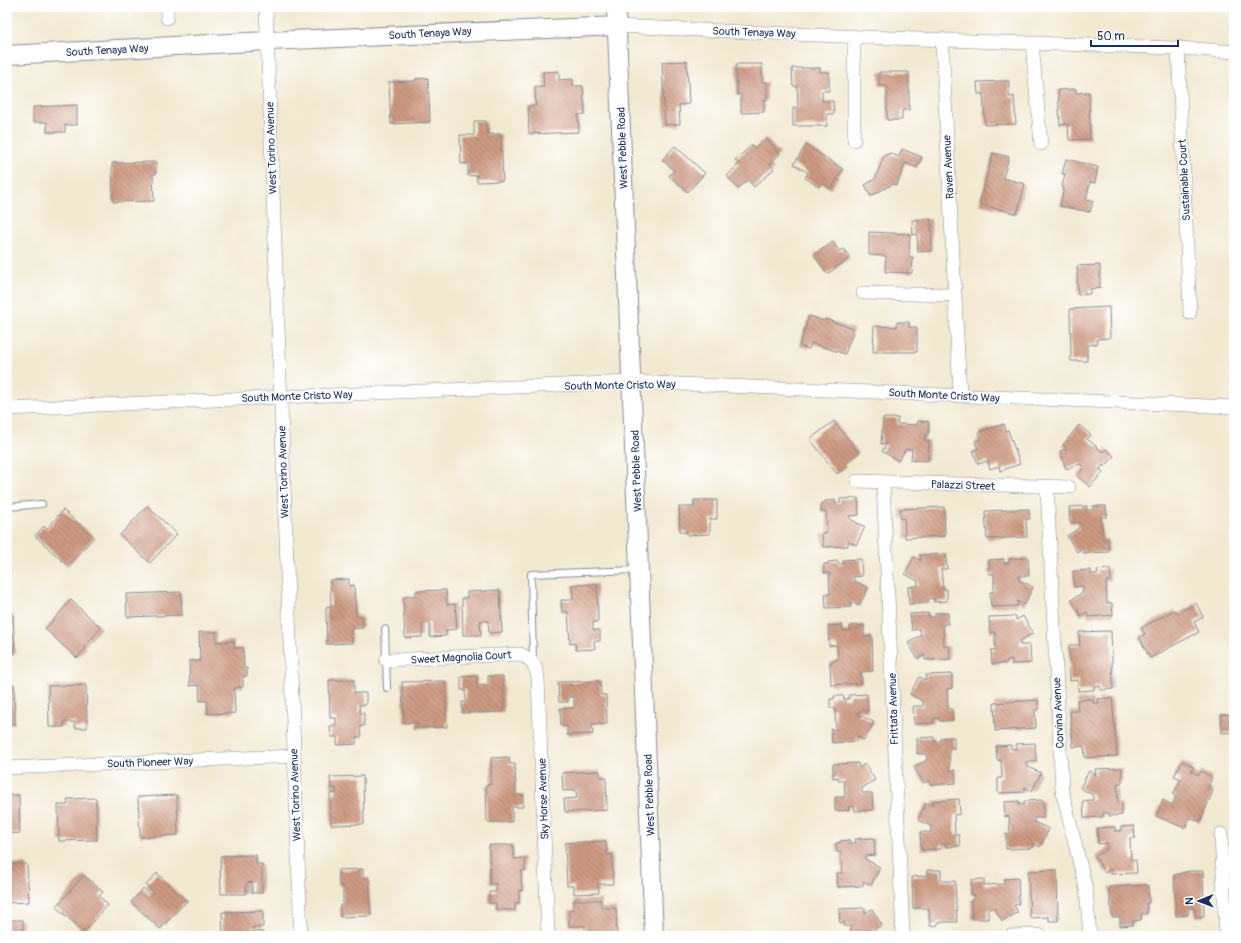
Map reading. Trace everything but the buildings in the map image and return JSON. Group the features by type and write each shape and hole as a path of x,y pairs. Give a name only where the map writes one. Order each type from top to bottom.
{"street":[{"name":"West Torino Avenue","path":"266,7 301,936"},
{"name":"West Pebble Road","path":"616,7 654,936"},
{"name":"South Tenaya Way","path":"7,55 516,29 617,26 711,31 1178,47 1234,52"},
{"path":"854,36 854,140"},
{"name":"Raven Avenue","path":"942,39 960,396"},
{"path":"1032,43 1041,144"},
{"name":"Sustainable Court","path":"1178,47 1190,313"},
{"path":"863,293 955,295"},
{"name":"South Monte Cristo Way","path":"7,409 632,382 1234,407"},
{"name":"Palazzi Street","path":"857,481 1069,487"},
{"name":"Frittata Avenue","path":"883,482 903,936"},
{"name":"Corvina Avenue","path":"1047,487 1062,790 1086,889 1090,936"},
{"name":"Sweet Magnolia Court","path":"386,660 520,654 528,657 533,663"},
{"name":"Sky Horse Avenue","path":"533,663 538,678 548,936"},
{"name":"South Pioneer Way","path":"7,768 294,756"},
{"path":"1221,834 1226,936"},
{"path":"1011,936 1041,936"}],"lane":[{"path":"7,507 42,504"},
{"path":"533,663 531,574 640,569"},
{"path":"385,629 387,688"}]}
